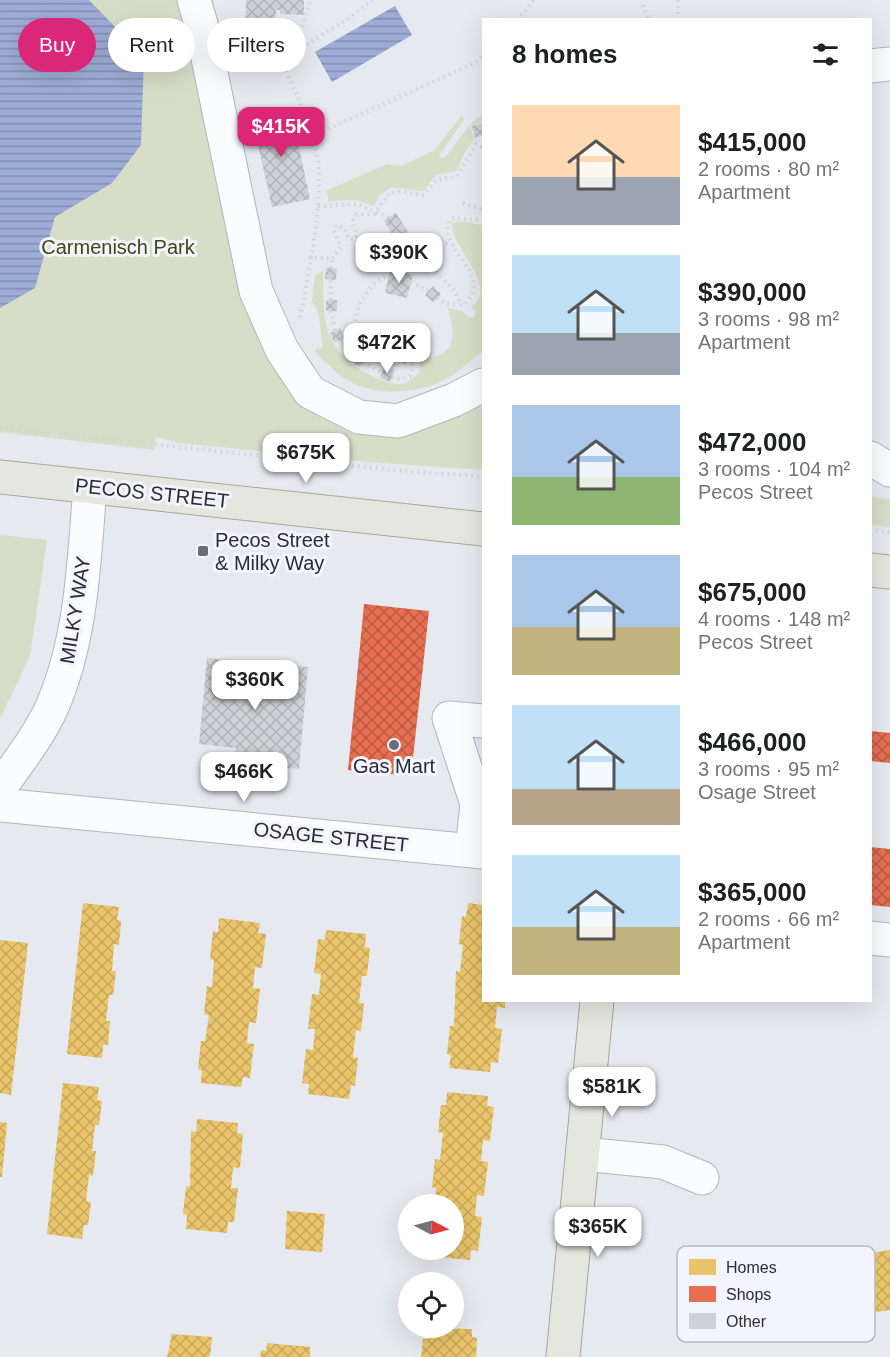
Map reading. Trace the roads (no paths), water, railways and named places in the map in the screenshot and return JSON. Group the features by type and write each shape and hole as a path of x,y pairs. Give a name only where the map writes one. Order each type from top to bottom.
{"main road":[{"name":"PECOS STREET","path":"0,477 478,526"},
{"path":"872,570 890,572"},
{"path":"563,1357 597,1002"}],"street":[{"path":"194,0 201,24 256,291 282,350 310,392 359,417 398,421 454,400 482,386"},
{"path":"872,66 890,64"},
{"path":"872,459 890,470"},
{"name":"MILKY WAY","path":"0,788 51,709 66,668 82,585 90,487"},
{"path":"478,851 477,804 449,718 482,721"},
{"name":"OSAGE STREET","path":"0,805 478,851"},
{"path":"872,938 890,940"},
{"path":"583,1154 663,1162 702,1178"}],"water":[{"path":"0,0 89,0 108,20 108,72 143,72 141,145 112,183 55,217 35,288 0,308"},
{"path":"395,6 412,35 332,82 315,52"}],"place":[{"name":"Pecos Street & Milky Way","path":"203,551"},
{"name":"Gas Mart","path":"394,745"}],"park label":[{"name":"Carmenisch Park","path":"118,247"}]}
